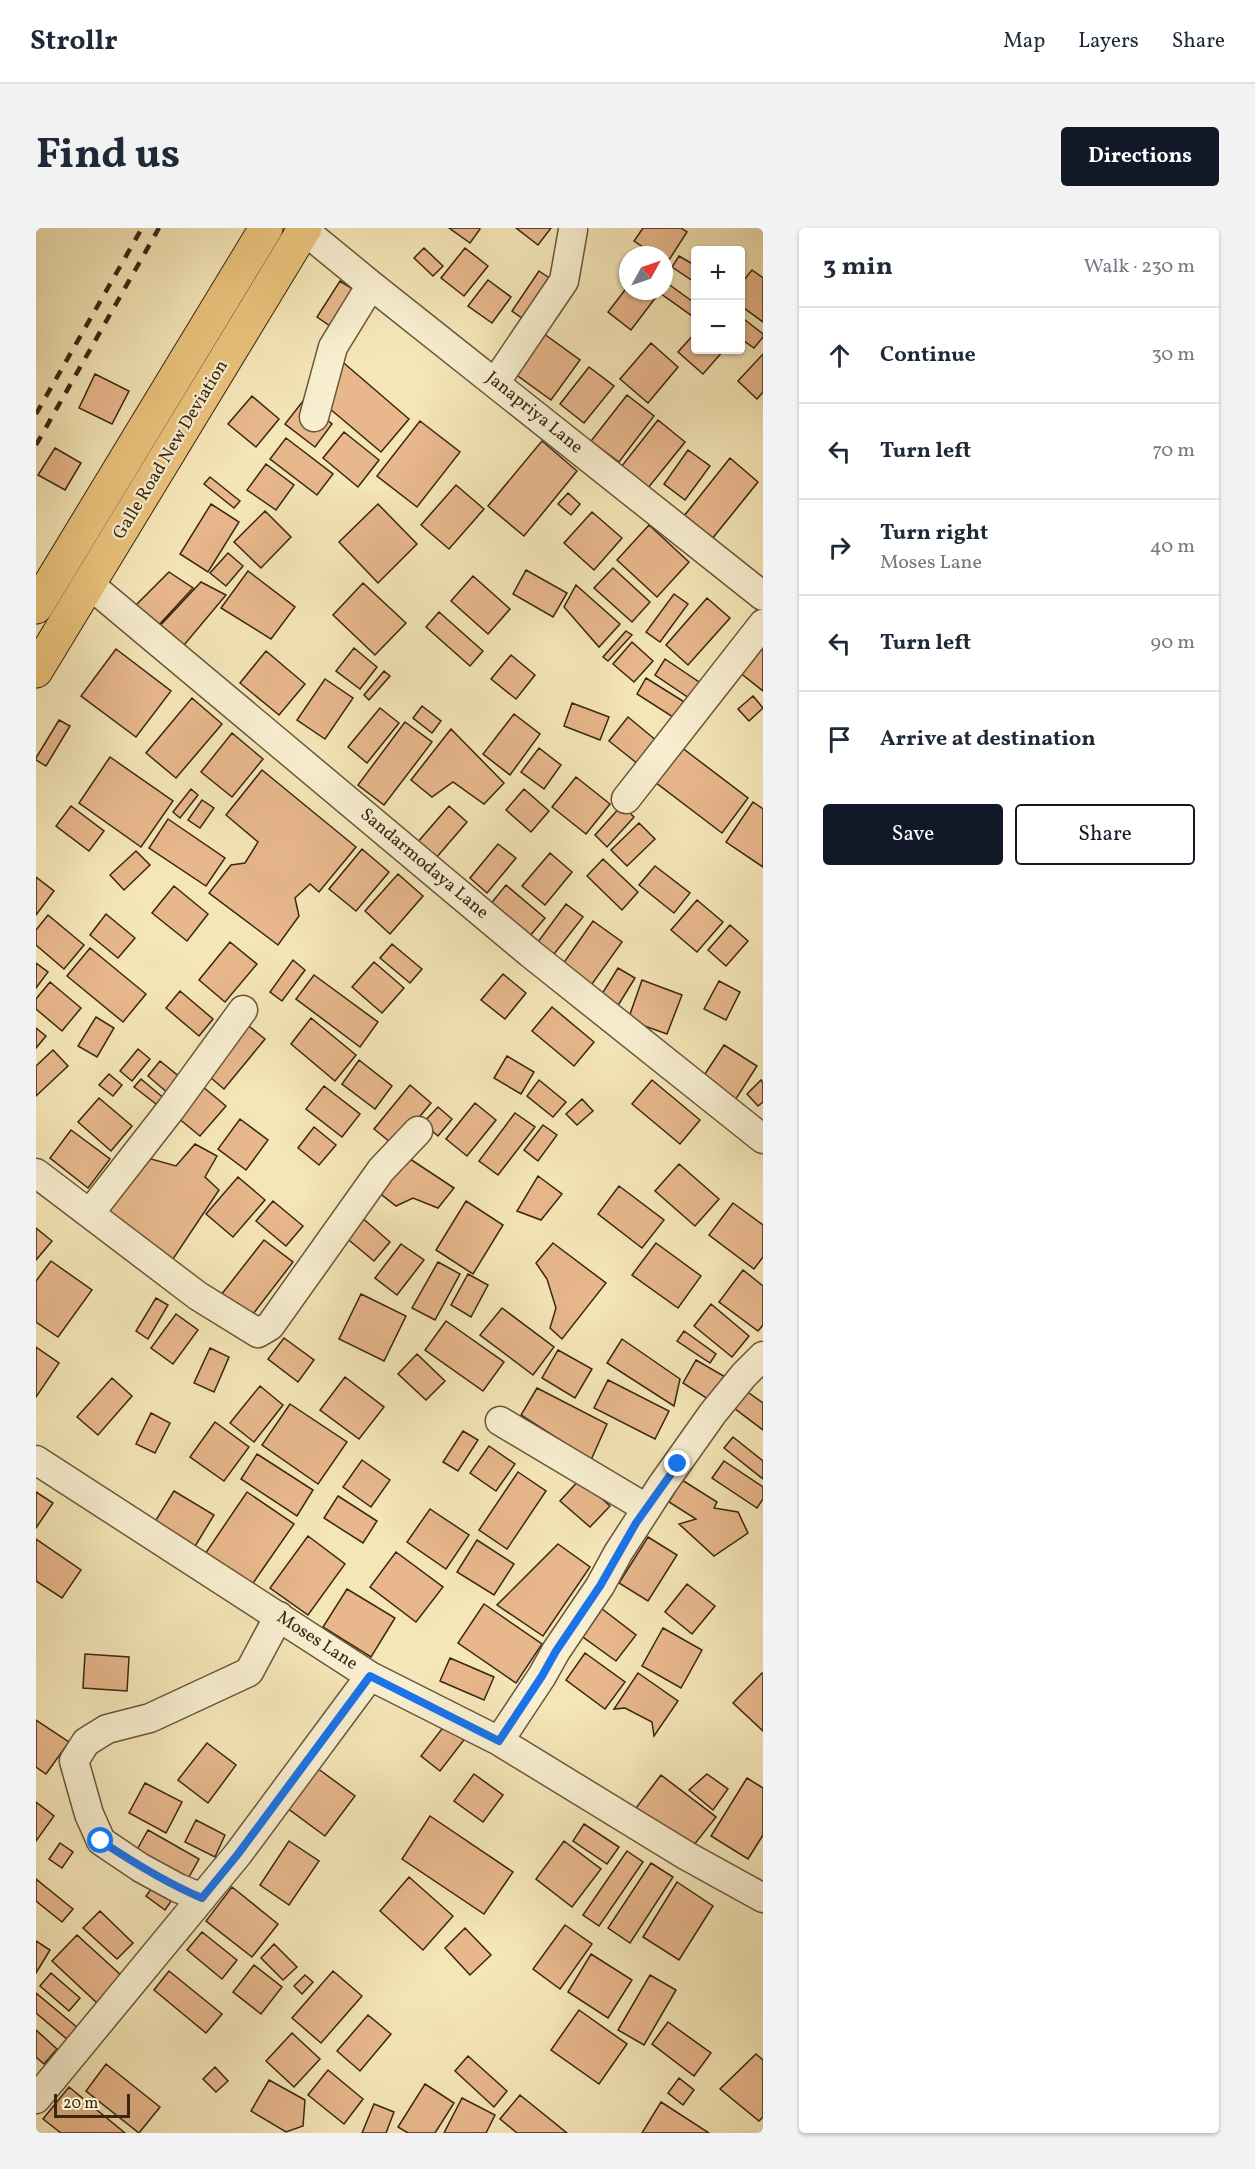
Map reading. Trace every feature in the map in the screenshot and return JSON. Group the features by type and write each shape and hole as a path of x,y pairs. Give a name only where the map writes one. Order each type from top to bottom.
{"main road":[{"name":"Galle Road New Deviation","path":"36,607 266,228"},
{"name":"Galle Road New Deviation","path":"36,671 306,228"}],"street":[{"name":"Janapriya Lane","path":"306,228 310,235 371,285 763,596"},
{"path":"495,382 564,281 573,230"},
{"path":"314,417 333,347 371,285"},
{"name":"Sandarmodaya Lane","path":"89,584 531,954 763,1139"},
{"path":"626,799 763,624"},
{"path":"90,1213 171,1109 243,1010"},
{"path":"36,1173 198,1296 258,1333 270,1326 381,1170 418,1131"},
{"path":"499,1741 600,1586 646,1508 713,1413 763,1356"},
{"path":"500,1421 646,1508"},
{"name":"Moses Lane","path":"36,1460 54,1474 370,1676 499,1741 687,1856 763,1898"},
{"path":"202,1898 141,1868 101,1841 89,1814 74,1761 86,1742 107,1729 150,1718 249,1672 279,1616"},
{"path":"36,2099 238,1854 370,1676"}],"building":[{"path":"449,228 479,228 480,229 470,243"},
{"path":"516,228 551,228 538,245"},
{"path":"643,228 681,228 687,232 673,254 673,246 642,246 634,241"},
{"path":"424,248 443,266 433,276 414,258"},
{"path":"465,248 488,266 464,296 441,278"},
{"path":"679,256 691,263 691,280 673,268"},
{"path":"752,270 763,278 763,322 745,309 745,279"},
{"path":"539,271 554,281 526,321 512,311"},
{"path":"488,280 511,297 492,323 468,306"},
{"path":"340,281 359,293 336,330 317,317"},
{"path":"673,287 691,300 691,315 670,300 673,300"},
{"path":"619,298 619,300 654,300 631,330 608,312"},
{"path":"745,320 763,334 754,348 745,342"},
{"path":"540,331 580,360 551,400 511,371"},
{"path":"691,338 691,354 720,354 703,374 678,352"},
{"path":"651,343 678,367 648,403 620,379"},
{"path":"763,354 763,392 757,399 738,381"},
{"path":"338,358 409,419 381,452 310,392"},
{"path":"589,367 614,386 584,423 560,404"},
{"path":"95,374 129,391 112,424 79,408"},
{"path":"627,395 654,416 619,462 591,441"},
{"path":"252,396 279,419 256,447 228,424"},
{"path":"303,401 332,424 315,447 285,424"},
{"path":"658,420 685,442 648,488 621,467"},
{"path":"420,421 460,452 417,507 377,476"},
{"path":"344,432 379,460 358,487 323,458"},
{"path":"286,438 333,474 317,495 270,459"},
{"path":"542,441 577,471 524,536 488,506"},
{"path":"55,448 81,463 65,490 38,475"},
{"path":"688,450 710,466 685,500 664,484"},
{"path":"730,458 758,482 712,539 684,516"},
{"path":"266,464 294,485 276,510 247,490"},
{"path":"210,477 240,501 234,508 204,484"},
{"path":"456,485 484,509 449,549 421,525"},
{"path":"568,493 580,504 571,515 558,504"},
{"path":"211,504 239,522 208,572 180,554"},
{"path":"378,504 417,544 378,583 339,542"},
{"path":"265,511 291,537 261,568 234,542"},
{"path":"592,512 622,538 594,570 564,543"},
{"path":"649,525 689,562 657,597 617,560"},
{"path":"228,553 243,566 226,586 210,573"},
{"path":"613,568 650,602 632,622 594,588"},
{"path":"526,570 567,593 553,617 513,594"},
{"path":"248,571 295,607 271,639 221,608"},
{"path":"169,572 193,588 156,628 134,607"},
{"path":"473,576 510,609 488,634 451,601"},
{"path":"201,582 226,595 179,651 156,630"},
{"path":"363,583 406,623 375,655 333,615"},
{"path":"576,585 620,624 599,647 564,607"},
{"path":"674,594 688,604 660,642 646,632"},
{"path":"707,598 730,618 688,665 666,645"},
{"path":"439,612 483,651 470,666 426,627"},
{"path":"626,631 632,635 608,661 603,657"},
{"path":"632,642 653,661 634,682 613,664"},
{"path":"763,643 763,691 739,672"},
{"path":"354,648 377,667 360,689 336,671"},
{"path":"116,649 171,691 136,737 81,696"},
{"path":"266,651 305,684 279,715 240,683"},
{"path":"511,655 535,675 516,699 491,679"},
{"path":"665,659 702,684 692,700 655,675"},
{"path":"384,671 390,676 369,700 364,695"},
{"path":"646,678 686,703 676,719 637,694"},
{"path":"325,679 353,698 325,739 297,720"},
{"path":"753,696 763,708 749,721 738,709"},
{"path":"192,698 222,724 176,778 146,753"},
{"path":"572,703 609,717 600,740 564,726"},
{"path":"422,706 441,721 432,733 413,718"},
{"path":"380,708 399,723 367,763 348,747"},
{"path":"514,714 540,734 510,775 483,754"},
{"path":"628,717 657,741 638,764 609,741"},
{"path":"59,720 70,726 46,766 36,758"},
{"path":"405,722 432,742 384,805 358,785"},
{"path":"451,729 504,783 484,804 453,782 432,797 411,780"},
{"path":"232,733 263,759 232,797 201,772"},
{"path":"681,747 748,798 722,833 655,782"},
{"path":"539,748 561,765 544,789 521,772"},
{"path":"110,757 173,801 141,847 79,803"},
{"path":"262,770 356,847 319,892 310,884 295,898 299,916 278,945 209,893 231,865 245,863 258,842 226,815"},
{"path":"576,777 610,804 586,834 552,807"},
{"path":"191,789 198,795 180,818 173,812"},
{"path":"524,789 549,811 531,832 506,810"},
{"path":"202,800 214,808 200,828 188,820"},
{"path":"753,802 763,809 763,867 726,842"},
{"path":"622,805 634,817 607,847 595,835"},
{"path":"71,806 104,831 89,851 56,826"},
{"path":"449,806 467,822 436,858 417,843"},
{"path":"168,819 225,858 206,886 149,848"},
{"path":"639,823 655,839 627,866 611,850"},
{"path":"498,844 516,858 487,893 470,878"},
{"path":"362,849 389,872 356,911 329,889"},
{"path":"136,851 150,865 124,890 110,875"},
{"path":"550,853 572,872 545,905 522,886"},
{"path":"603,859 638,892 622,910 587,876"},
{"path":"655,866 690,893 674,913 639,885"},
{"path":"398,874 423,896 390,934 365,911"},
{"path":"36,877 54,891 36,915"},
{"path":"506,885 545,918 524,943 485,911"},
{"path":"174,886 208,914 187,941 152,913"},
{"path":"697,900 723,922 697,952 671,930"},
{"path":"566,904 583,917 551,958 535,946"},
{"path":"106,914 135,938 118,958 90,935"},
{"path":"48,915 84,945 64,969 36,945 36,930"},
{"path":"593,921 622,942 587,991 558,971"},
{"path":"730,925 748,941 726,966 708,950"},
{"path":"230,942 257,964 225,1002 199,980"},
{"path":"392,944 422,969 410,983 380,958"},
{"path":"90,948 146,994 123,1022 67,976"},
{"path":"293,960 305,970 282,1001 270,992"},
{"path":"374,962 404,988 382,1013 352,987"},
{"path":"36,963 48,972 36,988"},
{"path":"618,968 635,978 614,1012 597,1002"},
{"path":"503,974 526,993 505,1019 481,1000"},
{"path":"314,975 378,1022 360,1047 296,999"},
{"path":"642,980 682,995 667,1034 628,1020"},
{"path":"719,981 740,992 726,1020 704,1009"},
{"path":"50,982 81,1008 62,1031 36,1009 36,999"},
{"path":"180,991 213,1019 199,1036 166,1008"},
{"path":"552,1007 594,1042 574,1066 532,1031"},
{"path":"96,1017 114,1028 97,1057 78,1046"},
{"path":"311,1018 356,1055 335,1081 291,1044"},
{"path":"245,1023 265,1039 224,1089 204,1072"},
{"path":"36,1028 46,1036 36,1048"},
{"path":"724,1045 757,1066 732,1105 699,1083"},
{"path":"138,1049 150,1059 132,1081 120,1071"},
{"path":"53,1050 68,1066 36,1096 36,1066"},
{"path":"507,1056 534,1072 521,1094 494,1078"},
{"path":"359,1060 392,1086 375,1109 342,1084"},
{"path":"160,1061 181,1078 169,1094 148,1076"},
{"path":"109,1074 122,1085 113,1096 99,1085"},
{"path":"141,1079 166,1100 160,1107 134,1087"},
{"path":"539,1080 566,1102 553,1117 527,1096"},
{"path":"652,1080 700,1120 680,1144 632,1104"},
{"path":"761,1080 763,1102 758,1106 747,1094"},
{"path":"197,1082 226,1106 200,1136 172,1113"},
{"path":"410,1085 431,1103 395,1146 374,1129"},
{"path":"324,1086 360,1114 342,1137 306,1109"},
{"path":"99,1098 132,1126 111,1151 78,1122"},
{"path":"582,1099 593,1111 577,1125 566,1114"},
{"path":"475,1103 496,1120 467,1156 446,1139"},
{"path":"438,1107 452,1119 438,1136 423,1123"},
{"path":"515,1113 535,1127 498,1175 479,1161"},
{"path":"240,1119 268,1140 246,1170 218,1149"},
{"path":"543,1125 557,1135 538,1161 524,1150"},
{"path":"314,1127 336,1145 319,1165 298,1148"},
{"path":"71,1130 110,1159 88,1188 50,1158"},
{"path":"195,1144 217,1156 205,1177 219,1190 169,1265 104,1214 144,1157 176,1166"},
{"path":"404,1155 454,1188 438,1208 413,1198 396,1206 377,1191"},
{"path":"679,1164 719,1199 695,1226 655,1191"},
{"path":"538,1176 562,1194 541,1220 517,1211"},
{"path":"238,1177 265,1200 233,1237 206,1214"},
{"path":"619,1186 664,1220 642,1248 598,1214"},
{"path":"273,1201 303,1226 286,1246 256,1221"},
{"path":"466,1201 503,1225 473,1274 436,1250"},
{"path":"733,1203 763,1225 763,1257 754,1269 709,1235"},
{"path":"360,1216 390,1242 374,1261 344,1236"},
{"path":"36,1228 52,1241 36,1260"},
{"path":"264,1240 293,1262 250,1318 221,1295"},
{"path":"553,1243 606,1283 562,1339 550,1328 556,1308 547,1279 536,1263"},
{"path":"656,1243 701,1276 678,1308 632,1275"},
{"path":"401,1244 424,1260 397,1295 375,1278"},
{"path":"51,1261 92,1290 58,1337 36,1322 36,1281"},
{"path":"438,1262 460,1274 435,1320 412,1308"},
{"path":"743,1270 763,1286 763,1325 758,1331 719,1302"},
{"path":"468,1274 488,1285 471,1317 451,1305"},
{"path":"361,1294 406,1316 384,1361 339,1339"},
{"path":"156,1298 168,1305 148,1339 136,1331"},
{"path":"711,1304 749,1336 732,1357 694,1326"},
{"path":"502,1308 554,1347 533,1375 480,1335"},
{"path":"176,1314 198,1330 173,1364 151,1348"},
{"path":"446,1321 504,1362 483,1391 425,1350"},
{"path":"684,1331 716,1354 710,1363 677,1341"},
{"path":"284,1338 314,1360 298,1382 268,1359"},
{"path":"622,1339 680,1379 674,1406 607,1363"},
{"path":"36,1347 59,1363 36,1397"},
{"path":"210,1348 229,1357 214,1392 194,1383"},
{"path":"558,1350 592,1369 575,1398 542,1378"},
{"path":"417,1354 445,1381 426,1400 398,1374"},
{"path":"696,1360 727,1378 711,1401 683,1383"},
{"path":"345,1377 384,1407 359,1439 320,1410"},
{"path":"112,1378 132,1396 98,1435 77,1417"},
{"path":"608,1380 669,1411 655,1439 594,1408"},
{"path":"260,1386 283,1405 254,1442 230,1423"},
{"path":"537,1388 607,1424 591,1460 521,1415"},
{"path":"742,1388 763,1403 763,1430 730,1405"},
{"path":"290,1404 347,1442 318,1484 262,1445"},
{"path":"151,1413 170,1423 155,1453 136,1444"},
{"path":"215,1422 249,1447 224,1481 190,1457"},
{"path":"463,1431 478,1440 458,1471 443,1462"},
{"path":"733,1437 763,1461 763,1479 724,1448"},
{"path":"489,1446 515,1464 496,1491 470,1473"},
{"path":"257,1454 313,1490 297,1516 241,1479"},
{"path":"362,1460 390,1480 371,1507 343,1487"},
{"path":"724,1461 763,1487 763,1499 757,1508 712,1478"},
{"path":"518,1472 546,1491 507,1549 479,1530"},
{"path":"580,1479 610,1506 590,1527 560,1501"},
{"path":"682,1480 717,1502 714,1508 738,1512 748,1533 714,1556 679,1524 696,1519 669,1502"},
{"path":"174,1491 214,1515 191,1553 151,1528"},
{"path":"36,1492 53,1503 36,1528"},
{"path":"247,1492 294,1524 251,1586 205,1554"},
{"path":"338,1496 377,1521 363,1543 324,1518"},
{"path":"430,1509 469,1535 446,1569 407,1542"},
{"path":"308,1536 345,1564 308,1615 270,1588"},
{"path":"648,1537 677,1555 648,1601 619,1583"},
{"path":"36,1539 81,1570 62,1598 36,1581"},
{"path":"477,1540 514,1564 494,1595 457,1572"},
{"path":"558,1544 590,1567 543,1636 497,1605"},
{"path":"396,1552 443,1587 416,1622 370,1587"},
{"path":"687,1584 715,1606 692,1634 665,1612"},
{"path":"347,1589 395,1618 371,1657 323,1627"},
{"path":"484,1604 542,1644 516,1683 458,1643"},
{"path":"597,1605 636,1635 616,1661 576,1632"},
{"path":"663,1628 702,1650 681,1688 642,1666"},
{"path":"585,1653 625,1682 605,1709 566,1680"},
{"path":"85,1654 129,1657 127,1691 83,1688"},
{"path":"450,1658 494,1677 484,1700 440,1681"},
{"path":"638,1673 678,1701 654,1736 652,1722 625,1708 614,1709"},
{"path":"763,1674 763,1731 733,1703"},
{"path":"36,1720 69,1742 46,1774 36,1767"},
{"path":"448,1721 467,1736 440,1771 421,1756"},
{"path":"207,1743 236,1765 208,1803 178,1780"},
{"path":"313,1765 355,1796 325,1836 283,1805"},
{"path":"474,1774 503,1795 483,1822 454,1801"},
{"path":"707,1774 728,1789 713,1810 689,1790"},
{"path":"661,1775 716,1817 690,1850 636,1808"},
{"path":"747,1778 763,1788 763,1835 748,1859 711,1836"},
{"path":"145,1783 182,1802 166,1833 129,1813"},
{"path":"36,1802 54,1816 36,1841"},
{"path":"430,1816 513,1872 484,1914 402,1859"},
{"path":"196,1820 225,1835 215,1857 185,1842"},
{"path":"584,1824 619,1847 607,1864 573,1841"},
{"path":"148,1830 199,1859 185,1884 134,1855"},
{"path":"289,1841 319,1861 289,1905 260,1885"},
{"path":"564,1841 601,1869 572,1907 536,1879"},
{"path":"60,1843 73,1852 62,1868 49,1859"},
{"path":"627,1851 643,1862 599,1926 583,1915"},
{"path":"651,1863 673,1877 630,1943 608,1928"},
{"path":"409,1877 453,1916 423,1950 380,1911"},
{"path":"36,1879 73,1909 62,1922 36,1901"},
{"path":"677,1882 713,1906 679,1960 643,1937"},
{"path":"155,1884 174,1897 165,1910 146,1896"},
{"path":"232,1887 278,1924 252,1957 206,1921"},
{"path":"100,1911 133,1943 117,1959 83,1928"},
{"path":"565,1925 592,1944 560,1989 533,1969"},
{"path":"465,1928 491,1955 470,1975 445,1948"},
{"path":"202,1932 237,1960 222,1979 187,1950"},
{"path":"77,1935 122,1976 97,2003 52,1961"},
{"path":"36,1941 50,1950 36,1973"},
{"path":"274,1944 297,1967 283,1980 261,1958"},
{"path":"591,1954 632,1980 608,2018 568,1992"},
{"path":"254,1965 282,1987 261,2014 233,1992"},
{"path":"169,1971 222,2014 206,2033 154,1990"},
{"path":"333,1971 362,1996 321,2043 292,2018"},
{"path":"51,1973 80,1998 69,2011 40,1986"},
{"path":"305,1975 313,1982 302,1994 294,1986"},
{"path":"650,1975 676,1990 644,2045 618,2030"},
{"path":"36,1993 78,2028 68,2040 36,2013"},
{"path":"579,2010 627,2044 599,2084 551,2050"},
{"path":"368,2015 391,2034 360,2071 337,2051"},
{"path":"668,2022 711,2053 694,2076 652,2044"},
{"path":"36,2030 57,2049 44,2064 36,2057"},
{"path":"292,2033 320,2059 294,2087 266,2061"},
{"path":"756,2054 763,2060 763,2117 759,2121 720,2089"},
{"path":"468,2056 507,2091 494,2107 455,2071"},
{"path":"106,2064 160,2107 139,2133 86,2091"},
{"path":"215,2067 228,2081 216,2092 203,2079"},
{"path":"328,2070 363,2099 344,2124 308,2095"},
{"path":"679,2078 694,2090 683,2105 668,2093"},
{"path":"269,2080 305,2100 303,2126 286,2132 251,2111"},
{"path":"425,2084 454,2103 435,2133 408,2133 398,2127"},
{"path":"69,2087 125,2133 61,2133 43,2119"},
{"path":"520,2095 567,2133 517,2133 500,2119"},
{"path":"462,2098 495,2115 486,2133 444,2133"},
{"path":"661,2102 709,2133 642,2133"},
{"path":"374,2104 394,2112 386,2133 362,2133"}],"railway":[{"path":"36,414 142,228"},
{"path":"36,445 159,228"}],"route":[{"path":"101,1841 141,1868 202,1898 238,1854 370,1676 499,1741 600,1586 636,1523 678,1464"}]}
